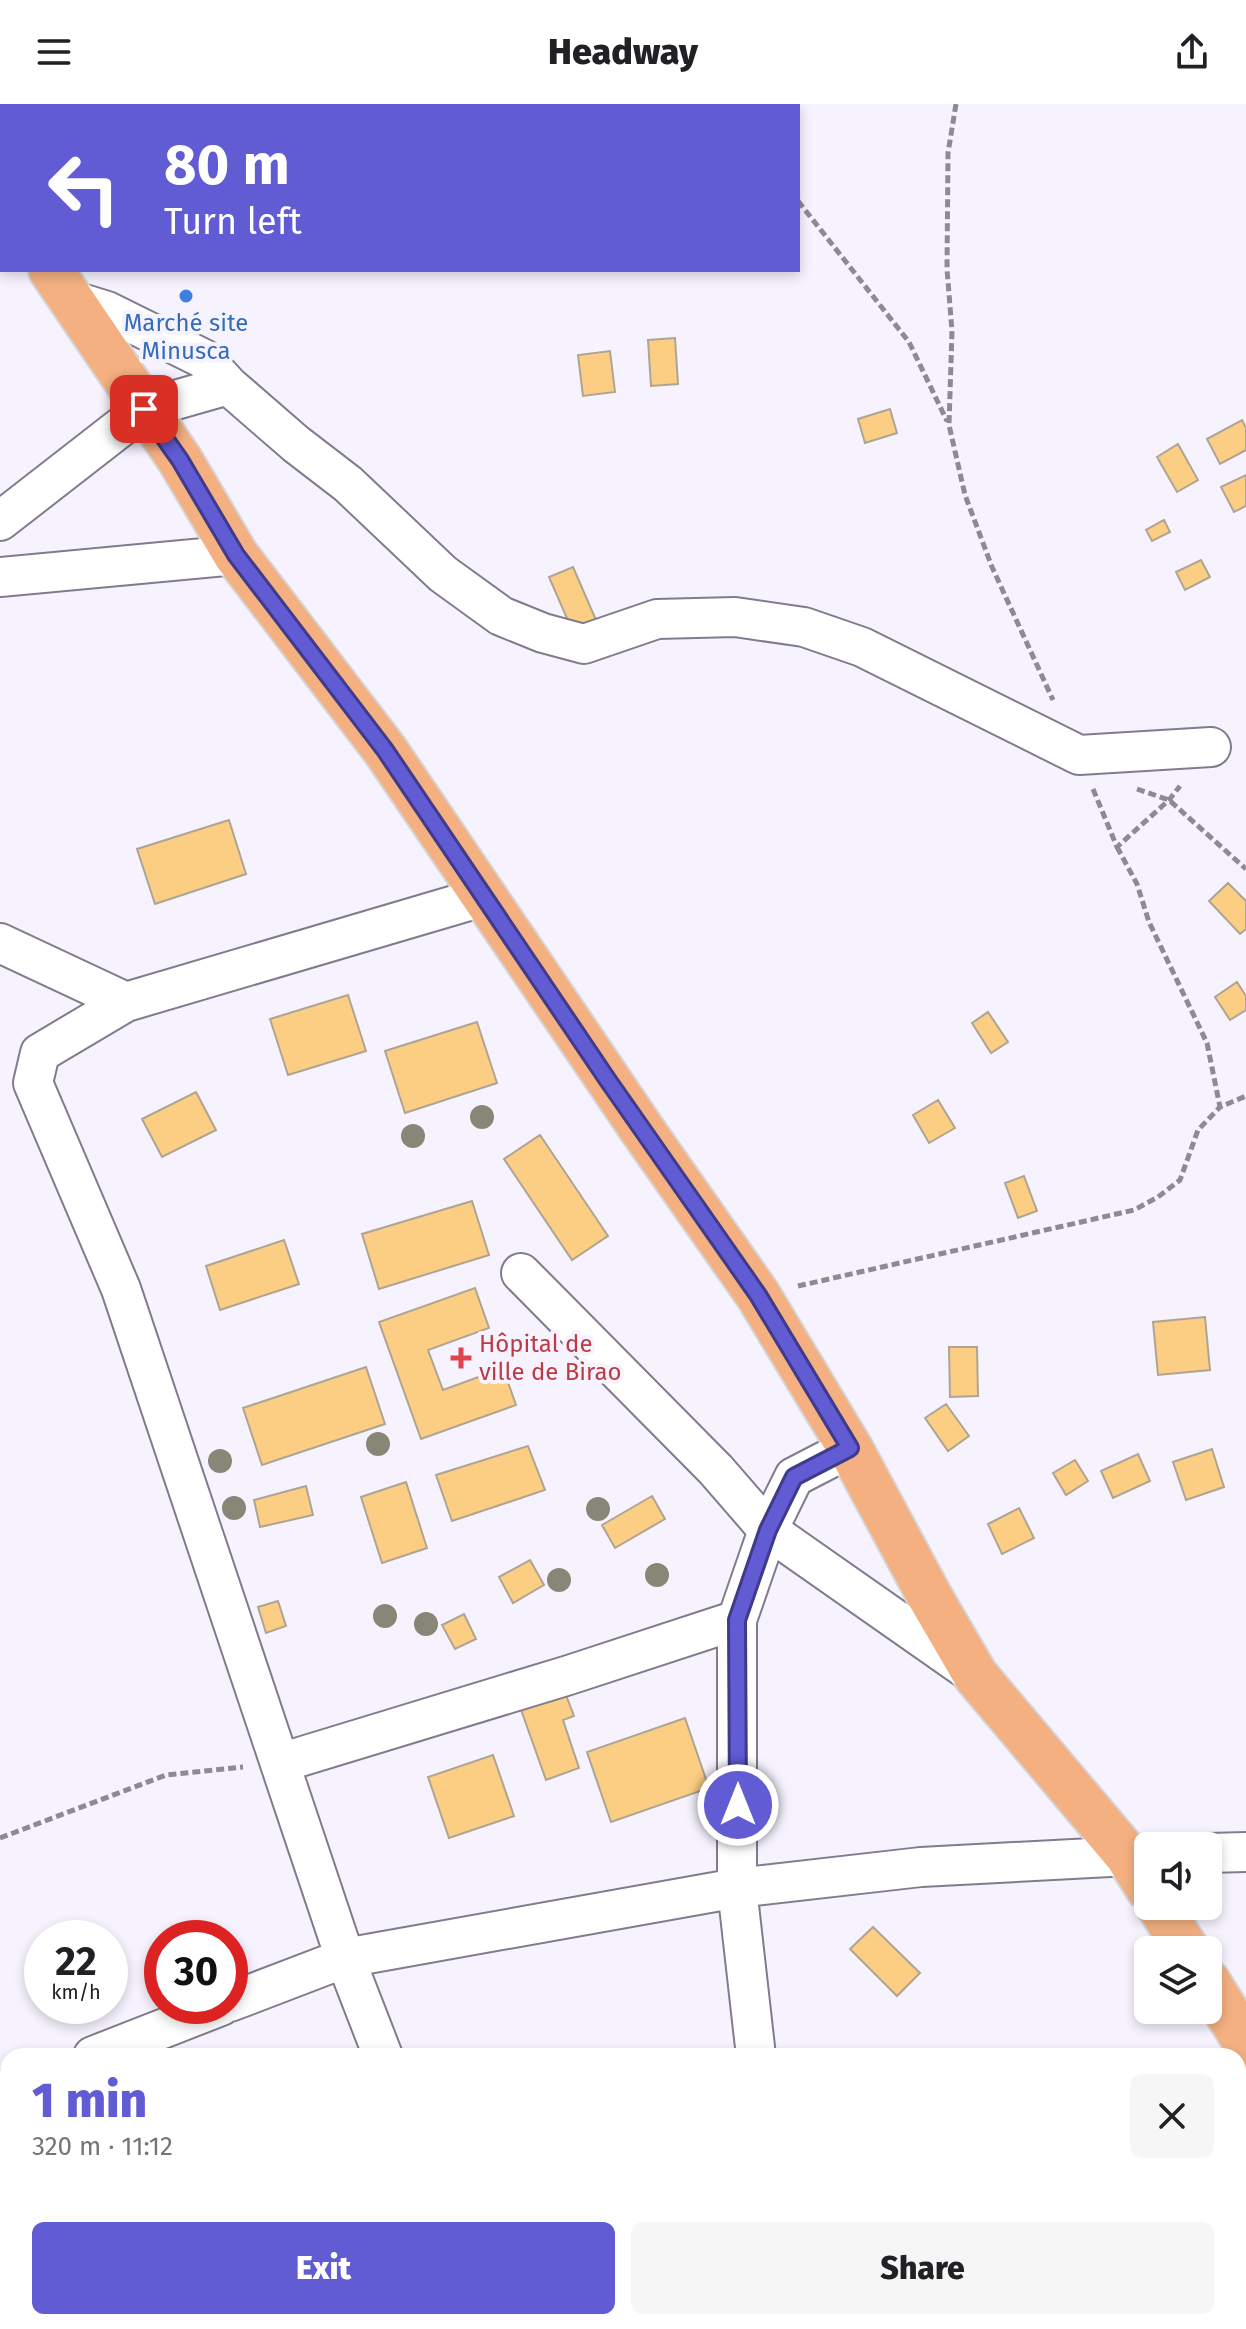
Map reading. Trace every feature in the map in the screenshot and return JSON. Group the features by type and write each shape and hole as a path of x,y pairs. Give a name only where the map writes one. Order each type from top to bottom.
{"main road":[{"path":"59,284 180,460 236,555 385,750 482,897 758,1295 850,1448 976,1676 1134,1858"},
{"path":"1222,2004 1246,2043"}],"street":[{"path":"59,284 204,359 228,385 348,484 443,574 501,616 584,644 657,619 735,617 804,627 862,647 1079,755 1211,747"},
{"path":"0,521 144,409 228,385"},
{"path":"0,577 236,555"},
{"path":"380,2048 345,1958 121,1289 33,1083 40,1053 126,1002 482,897"},
{"path":"0,943 126,1002"},
{"path":"521,1273 716,1470 768,1530 976,1676"},
{"path":"755,2048 737,1888 737,1620 768,1530 794,1477 850,1448"},
{"path":"280,1763 737,1620"},
{"path":"1222,1853 1246,1852"},
{"path":"248,1995 345,1958 737,1888 921,1867 1134,1866"},
{"path":"113,2048 175,2024"}],"path":[{"path":"949,425 952,331 947,269 948,153 956,104"},
{"path":"800,204 909,342 949,425 965,495 992,567 1079,755 1117,847 1137,884 1149,922 1207,1043 1220,1107"},
{"path":"1117,847 1169,800 1211,747"},
{"path":"1128,786 1169,800 1246,869"},
{"path":"758,1295 1134,1210 1180,1180 1198,1130 1220,1107 1246,1096"},
{"path":"0,1838 166,1775 280,1763"}],"building":[{"path":"675,338 678,384 651,386 648,340"},
{"path":"610,351 615,392 583,396 578,355"},
{"path":"890,409 897,433 865,443 858,419"},
{"path":"1242,420 1246,428 1246,450 1220,464 1207,439"},
{"path":"1178,444 1198,480 1177,492 1157,457"},
{"path":"1246,475 1246,506 1234,512 1221,487"},
{"path":"1164,520 1170,532 1152,541 1146,530"},
{"path":"1201,560 1210,577 1185,590 1176,572"},
{"path":"573,567 596,620 572,630 549,577"},
{"path":"229,820 246,874 155,904 137,849"},
{"path":"1228,883 1246,901 1246,929 1240,934 1209,901"},
{"path":"1237,982 1246,996 1246,1010 1230,1020 1215,997"},
{"path":"348,995 366,1051 288,1075 270,1019"},
{"path":"988,1012 1008,1042 991,1053 972,1023"},
{"path":"477,1022 497,1083 405,1113 385,1051"},
{"path":"196,1092 216,1130 162,1157 142,1119"},
{"path":"938,1100 955,1128 929,1143 913,1115"},
{"path":"540,1135 608,1236 572,1260 504,1159"},
{"path":"1024,1176 1037,1211 1018,1218 1005,1183"},
{"path":"472,1201 489,1255 379,1289 362,1234"},
{"path":"284,1240 299,1284 220,1310 206,1266"},
{"path":"475,1288 489,1328 428,1350 443,1390 503,1368 516,1405 421,1439 379,1322"},
{"path":"1205,1317 1210,1370 1158,1375 1153,1322"},
{"path":"949,1347 977,1347 978,1396 950,1397"},
{"path":"366,1367 385,1424 262,1465 243,1408"},
{"path":"946,1404 969,1436 948,1451 925,1418"},
{"path":"528,1446 545,1490 452,1521 436,1475"},
{"path":"1212,1449 1224,1487 1186,1500 1173,1462"},
{"path":"1138,1454 1150,1481 1113,1498 1101,1471"},
{"path":"1075,1460 1088,1481 1066,1495 1053,1473"},
{"path":"406,1482 427,1548 382,1563 361,1497"},
{"path":"306,1486 313,1515 260,1527 254,1500"},
{"path":"652,1496 665,1519 615,1548 602,1525"},
{"path":"1019,1508 1034,1538 1002,1554 988,1524"},
{"path":"530,1560 544,1585 513,1603 499,1577"},
{"path":"278,1601 286,1626 266,1633 258,1607"},
{"path":"464,1614 476,1639 455,1649 442,1625"},
{"path":"552,1692 555,1700 566,1695 574,1716 563,1720 579,1768 546,1780 519,1704"},
{"path":"685,1718 709,1788 611,1822 587,1752"},
{"path":"493,1755 514,1816 449,1838 428,1777"},
{"path":"873,1927 920,1973 897,1996 850,1949"}],"place":[{"name":"Marché site Minusca","path":"186,296"},
{"name":"Hôpital de ville de Birao","path":"461,1358"}],"route":[{"path":"144,409 180,460 236,555 385,750 482,897 758,1295 850,1448 794,1477 768,1530 737,1620 738,1805"}]}
